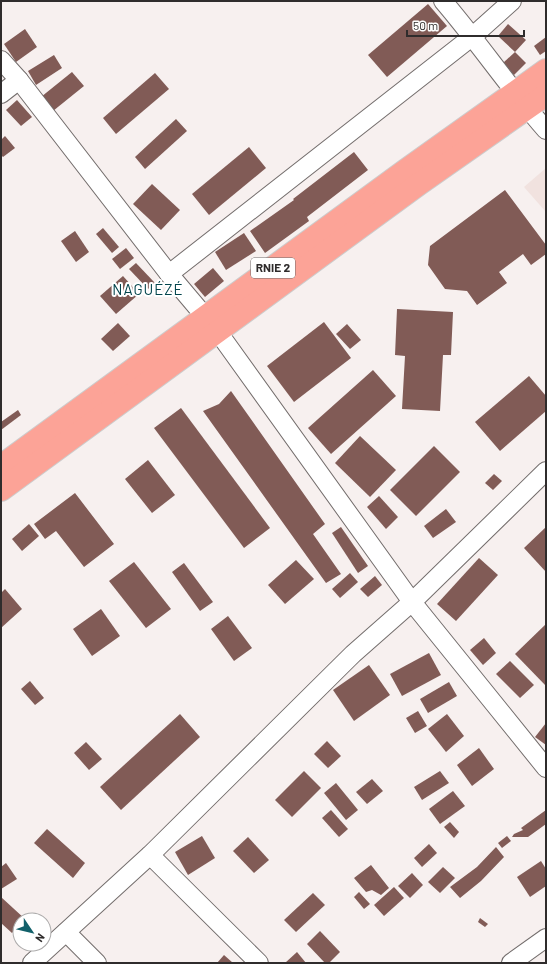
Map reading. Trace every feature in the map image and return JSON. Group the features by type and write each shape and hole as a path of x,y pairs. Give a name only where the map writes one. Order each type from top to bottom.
{"highway":[{"name":"RNIE 2","path":"1,490 211,325 521,100 546,70"},
{"name":"RNIE 2","path":"521,100 546,95"},
{"name":"RNIE 2","path":"1,466 211,325"}],"street":[{"path":"443,1 473,36 521,100 546,130"},
{"path":"169,274 473,36 512,1"},
{"path":"1,60 19,80 169,274 211,325 412,602 546,768"},
{"path":"1,94 19,80"},
{"path":"32,963 150,855 354,654 412,602 546,470"},
{"path":"150,855 259,963"},
{"path":"66,932 97,963"},
{"path":"511,963 546,938"}],"shaded area":[{"path":"546,168 546,212 524,187"}],"building":[{"path":"428,4 447,26 387,77 368,55"},
{"path":"508,24 526,40 515,52 498,36"},
{"path":"25,29 37,47 16,62 4,44"},
{"path":"546,37 546,51 540,55 534,46"},
{"path":"515,52 526,63 514,75 503,63"},
{"path":"54,55 62,68 36,85 28,71"},
{"path":"72,72 84,86 53,111 41,97"},
{"path":"155,73 169,89 116,134 103,118"},
{"path":"17,100 32,117 21,126 6,110"},
{"path":"176,119 187,131 145,169 135,157"},
{"path":"5,136 15,148 3,157 1,155 1,140"},
{"path":"249,147 266,168 209,215 192,194"},
{"path":"354,152 368,170 307,217 309,221 265,253 250,231 294,200 293,199"},
{"path":"152,184 180,210 161,230 133,204"},
{"path":"505,190 546,245 546,254 531,265 523,254 499,272 507,283 477,305 467,291 445,289 428,265 430,246"},
{"path":"103,228 119,247 112,253 96,234"},
{"path":"75,231 89,252 76,262 61,241"},
{"path":"244,233 256,251 226,270 215,252"},
{"path":"126,248 134,258 120,269 112,259"},
{"path":"136,263 155,283 148,289 129,269"},
{"path":"213,268 224,281 205,297 194,284"},
{"path":"123,276 139,294 116,314 100,296"},
{"path":"397,309 453,312 451,355 443,355 440,411 402,409 405,356 395,355"},
{"path":"324,322 351,358 294,402 267,366"},
{"path":"118,323 130,336 113,351 101,339"},
{"path":"347,324 361,340 350,349 336,334"},
{"path":"373,370 396,396 331,454 308,428"},
{"path":"529,376 546,396 546,411 500,451 475,422"},
{"path":"231,391 325,524 313,534 341,574 326,583 203,411 219,404"},
{"path":"181,408 270,528 244,548 154,428"},
{"path":"18,410 21,415 1,430 1,422"},
{"path":"360,436 396,470 370,497 335,463"},
{"path":"434,446 460,472 416,516 390,490"},
{"path":"148,460 175,495 152,513 125,479"},
{"path":"494,474 502,481 493,490 485,483"},
{"path":"75,493 114,544 84,567 56,531 45,539 34,524"},
{"path":"379,496 398,517 386,529 367,507"},
{"path":"446,509 456,522 433,538 424,526"},
{"path":"29,524 39,536 22,551 12,539"},
{"path":"341,527 368,566 358,573 332,533"},
{"path":"546,527 546,572 524,548"},
{"path":"479,558 498,575 456,621 437,604"},
{"path":"296,560 314,579 285,604 268,585"},
{"path":"134,562 171,609 146,628 109,581"},
{"path":"184,563 213,602 200,611 172,572"},
{"path":"350,573 358,582 340,598 332,589"},
{"path":"375,576 382,585 368,597 360,589"},
{"path":"5,589 22,609 1,628 1,593"},
{"path":"101,609 120,636 92,656 73,629"},
{"path":"228,616 252,648 234,661 211,629"},
{"path":"546,624 546,686 515,654"},
{"path":"484,638 496,653 483,665 470,650"},
{"path":"429,653 441,675 402,696 390,674"},
{"path":"510,661 534,685 520,698 496,674"},
{"path":"369,665 390,695 354,721 333,690"},
{"path":"30,681 44,698 35,705 21,689"},
{"path":"449,682 457,696 428,713 420,699"},
{"path":"418,711 427,726 415,733 406,718"},
{"path":"180,714 200,737 121,810 100,787"},
{"path":"447,714 464,736 446,752 428,729"},
{"path":"546,723 546,745 535,737"},
{"path":"327,741 341,756 328,768 314,754"},
{"path":"86,742 102,759 89,770 74,753"},
{"path":"479,748 494,769 472,786 457,765"},
{"path":"304,771 321,788 292,817 275,800"},
{"path":"440,771 449,783 422,800 414,787"},
{"path":"372,779 383,791 367,804 356,792"},
{"path":"336,783 358,810 346,820 324,793"},
{"path":"453,791 465,806 440,824 429,809"},
{"path":"331,810 348,829 339,837 322,818"},
{"path":"546,810 546,824 528,837 512,837 514,834 523,830 521,828"},
{"path":"450,822 459,832 454,838 444,827"},
{"path":"47,829 85,863 73,878 34,843"},
{"path":"202,836 215,858 188,875 175,852"},
{"path":"507,836 511,841 502,848 498,843"},
{"path":"248,837 269,860 254,873 233,851"},
{"path":"429,844 437,853 422,867 414,858"},
{"path":"496,847 504,857 481,881 460,898 450,887 477,867"},
{"path":"541,861 546,869 546,886 530,897 517,877"},
{"path":"6,863 17,879 1,889 1,867"},
{"path":"371,865 389,888 381,895 372,890 366,892 354,878"},
{"path":"443,867 455,878 440,893 428,882"},
{"path":"412,873 423,885 410,898 398,886"},
{"path":"394,887 404,898 384,916 374,905"},
{"path":"359,892 370,904 364,909 354,897"},
{"path":"313,893 325,905 296,932 284,920"},
{"path":"1,897 17,912 12,912 12,933 1,923"},
{"path":"480,918 488,924 485,927 478,922"},
{"path":"320,931 340,952 329,963 325,963 307,944"},
{"path":"297,952 306,963 285,963"},
{"path":"224,955 233,963 217,963"}],"district":[{"name":"NAGUÉZÉ","path":"148,290"}]}
